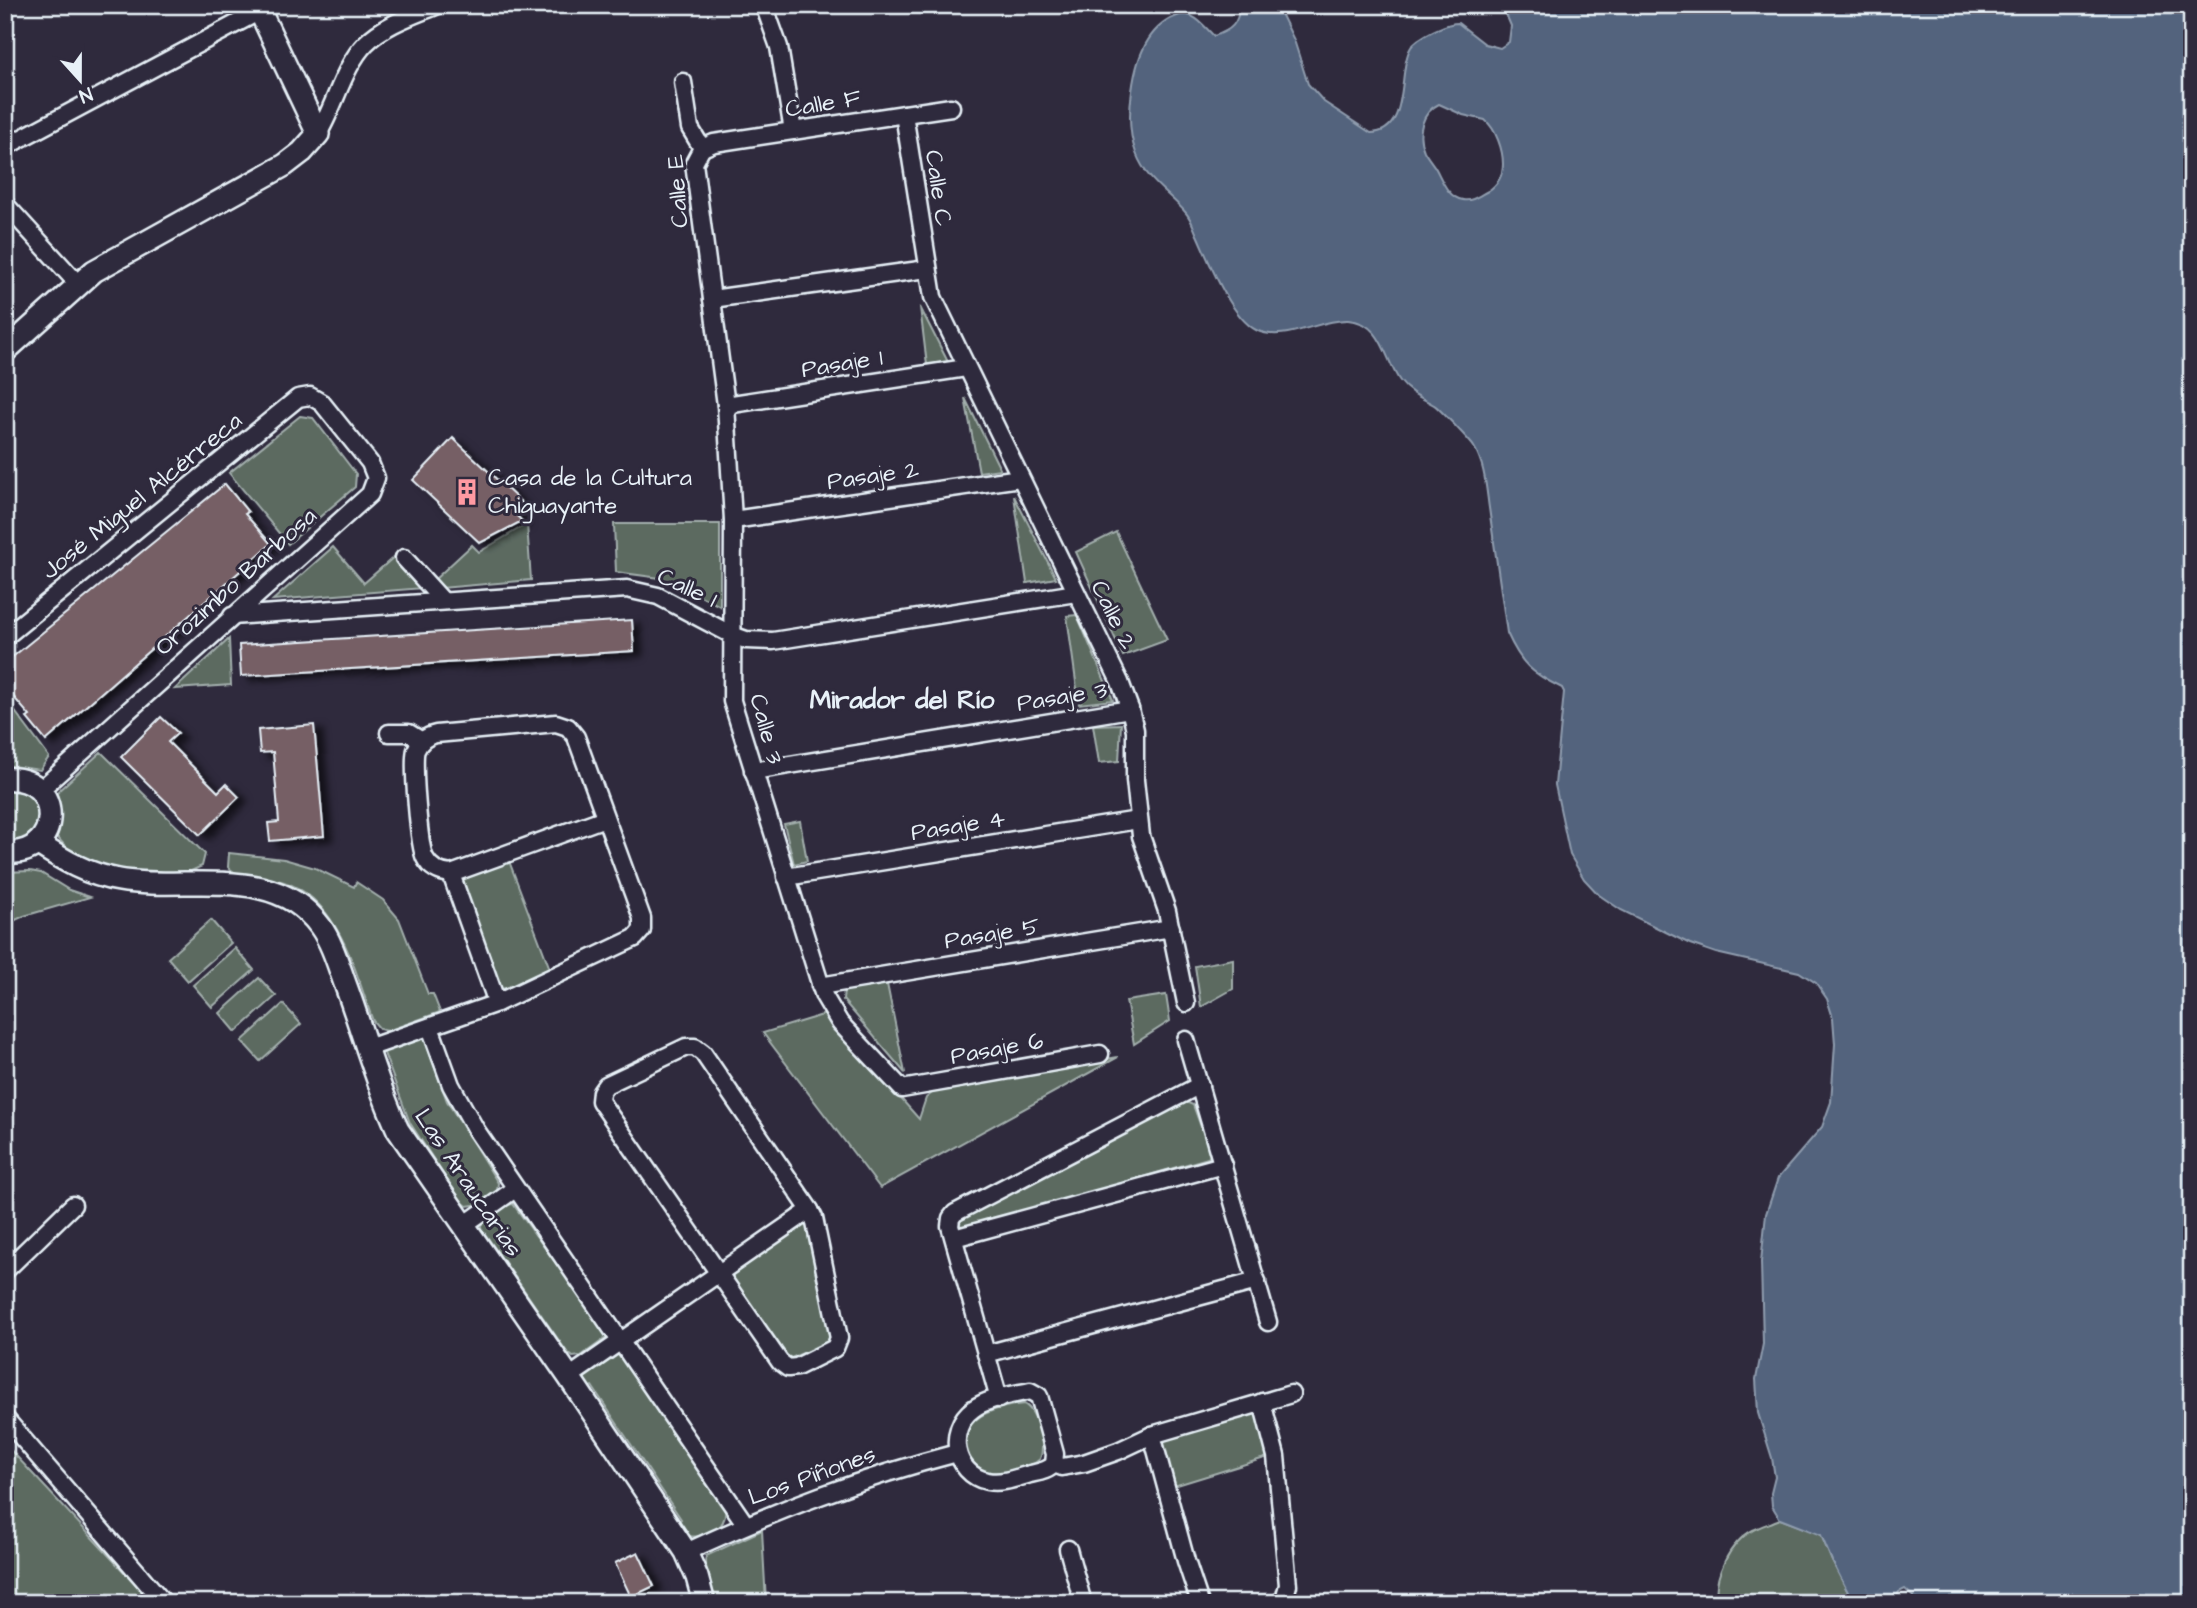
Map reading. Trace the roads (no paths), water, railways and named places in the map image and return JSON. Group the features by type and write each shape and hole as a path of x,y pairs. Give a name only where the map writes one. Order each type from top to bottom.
{"street":[{"path":"764,5 779,47 793,131"},
{"path":"5,351 78,284 111,260 285,165 302,152 318,134 353,61 365,44 387,27 429,7"},
{"path":"5,148 258,8 318,134"},
{"name":"Calle E","path":"683,82 690,128 702,148 694,163 712,299"},
{"name":"Calle F","path":"702,148 713,143 951,107"},
{"name":"Calle C","path":"904,114 927,269"},
{"path":"5,204 78,284"},
{"path":"712,299 927,269"},
{"name":"Calle 2","path":"927,269 936,306 1120,682 1130,709 1135,730 1138,820 1171,928 1186,1003"},
{"name":"Calle 3","path":"712,299 726,405 733,520 732,701 828,1006 840,1023 902,1089"},
{"name":"Pasaje 1","path":"726,405 966,368"},
{"name":"Orozimbo Barbosa","path":"40,790 370,494 376,484 376,472 323,403 310,396"},
{"name":"José Miguel Alcérreca","path":"5,637 298,398 310,396"},
{"name":"Pasaje 2","path":"733,520 1020,478"},
{"path":"404,558 443,601"},
{"name":"Calle 1","path":"232,616 627,589 658,596 732,635 758,641 787,640 1076,593"},
{"name":"Pasaje 3","path":"753,771 1130,709"},
{"path":"368,1048 497,1003 635,937 642,930 642,918 576,737 568,727 562,724 436,734 422,741 415,754 422,850 436,871 451,874 605,818"},
{"path":"389,733 409,733 422,741"},
{"path":"5,779 27,781 40,790 47,800 50,813 46,833 37,843 18,852 5,852"},
{"name":"Pasaje 4","path":"786,877 1138,820"},
{"name":"Las Araucarias","path":"37,843 78,867 109,878 137,883 216,883 251,887 287,895 311,915 329,941 398,1130 686,1552 704,1603"},
{"path":"451,874 497,1003"},
{"name":"Pasaje 5","path":"820,986 1171,928"},
{"name":"Las Araucarias","path":"430,1027 456,1097 514,1189 746,1525"},
{"path":"1186,1040 1268,1322"},
{"path":"686,1047 700,1049 810,1210 838,1332 838,1343 831,1350 797,1367 784,1366 719,1273 602,1105 600,1096 606,1085 686,1047"},
{"name":"Pasaje 6","path":"902,1089 1100,1054"},
{"path":"999,1399 950,1222 956,1213 1200,1085"},
{"path":"954,1238 1223,1165"},
{"path":"464,1225 514,1189"},
{"path":"5,1271 73,1205"},
{"path":"569,1377 810,1210"},
{"path":"986,1354 1256,1281"},
{"path":"1030,1391 1037,1394 1055,1454 1054,1464 1046,1470 1007,1481 991,1482 968,1471 957,1453 957,1434 967,1414 979,1405 999,1399 1030,1391"},
{"path":"1054,1464 1062,1468 1084,1463 1118,1451 1152,1434 1291,1394"},
{"path":"1262,1402 1276,1456 1288,1584 1280,1603"},
{"path":"5,1418 164,1603"},
{"path":"1152,1434 1189,1572 1200,1603"},
{"name":"Los Piñones","path":"686,1552 851,1483 957,1453"},
{"path":"1068,1549 1083,1603"}],"water":[{"path":"1240,5 1277,5 1294,40 1308,84 1324,102 1371,133 1384,130 1398,111 1407,57 1415,42 1442,27 1458,23 1485,44 1500,48 1509,42 1511,26 1502,5 2192,5 2192,1603 1920,1603 1905,1589 1899,1592 1893,1603 1851,1603 1821,1535 1780,1519 1772,1506 1771,1493 1775,1477 1758,1413 1756,1379 1763,1344 1761,1262 1766,1214 1778,1178 1822,1127 1831,1102 1835,1044 1833,1018 1827,999 1816,983 1799,972 1716,953 1690,944 1621,910 1599,895 1584,879 1570,855 1555,785 1564,692 1522,660 1507,633 1484,476 1474,447 1437,407 1412,392 1400,381 1376,335 1360,322 1337,321 1278,334 1267,334 1247,323 1222,288 1188,216 1146,172 1136,153 1130,122 1134,79 1145,45 1159,27 1180,15 1190,15 1214,36 1233,25","holes":["1439,104 1463,115 1485,120 1489,124 1498,140 1503,164 1501,176 1494,186 1476,198 1466,200 1458,199 1446,188 1424,151 1421,138 1422,124 1428,112"]}],"place":[{"name":"Casa de la Cultura Chiguayante","path":"467,492"}],"district":[{"name":"Mirador del Río","path":"902,700"}]}
